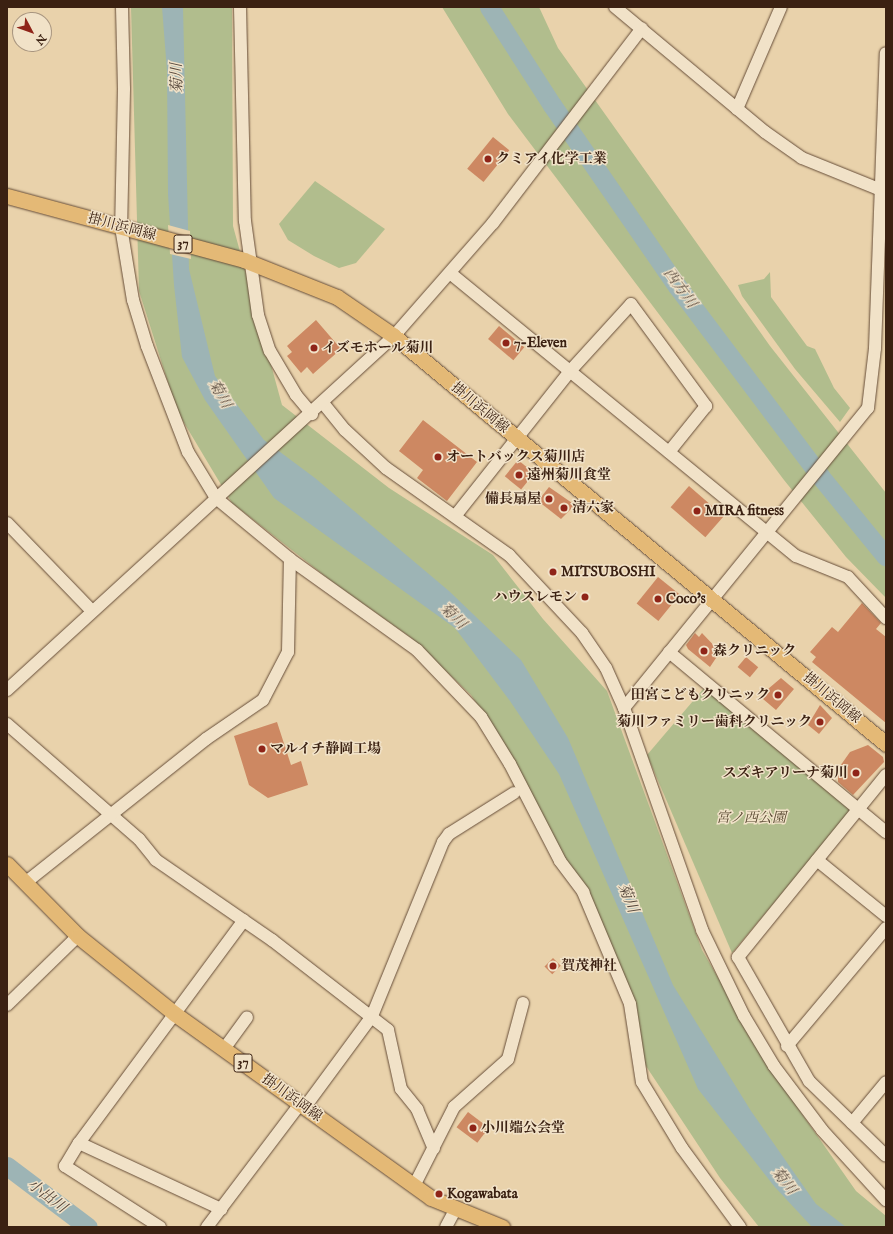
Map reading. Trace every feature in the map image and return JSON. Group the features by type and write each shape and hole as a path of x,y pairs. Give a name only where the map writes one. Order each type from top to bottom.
{"main road":[{"name":"掛川浜岡線","path":"7,197 247,261 337,297 394,336 886,744"},
{"name":"掛川浜岡線","path":"7,864 78,936 175,1014 414,1186 455,1210 502,1227"}],"street":[{"path":"122,7 124,89 121,227 134,300 147,346 174,423 218,497 290,558 417,650 481,717 510,764 560,862 583,892 630,1004 642,1082 682,1148 740,1227"},
{"path":"240,7 247,261 258,315 270,351 309,416"},
{"path":"614,7 642,28 737,109 802,158 884,191"},
{"path":"737,109 781,7"},
{"path":"7,690 91,610 309,416 394,336 450,272 547,152 642,28"},
{"path":"624,708 798,492 868,408 872,392 884,191 886,53"},
{"path":"450,272 796,556 848,577 886,618"},
{"path":"456,515 519,440 571,370 631,304 706,406 669,452"},
{"path":"323,403 345,430 386,468 456,515 509,555 562,609 606,668 624,708 702,930 744,1016 774,1066 822,1130 886,1200"},
{"path":"7,523 91,610"},
{"path":"26,883 206,739 263,700 288,652 290,558"},
{"path":"670,652 886,832"},
{"path":"7,724 111,814 156,860 244,920 372,1016 388,1030 401,1089 417,1109 434,1149"},
{"path":"886,775 738,957 809,1080 886,1156"},
{"path":"207,1227 372,1016 443,842 449,834 514,793"},
{"path":"817,860 886,916"},
{"path":"160,1227 65,1166 79,1143 244,920"},
{"path":"788,1046 886,928"},
{"path":"7,1005 78,936"},
{"path":"414,1186 454,1107 508,1059 523,1003"},
{"path":"224,1049 247,1017"},
{"path":"852,1123 886,1082"},
{"path":"79,1143 221,1209"},
{"path":"446,1227 455,1210"}],"green space":[{"path":"131,7 232,7 233,226 282,405 389,488 493,555 543,619 607,691 702,950 774,1074 856,1191 886,1216 886,1227 759,1227 720,1178 642,1060 631,993 502,741 471,695 410,637 330,580 232,503 177,411 139,291"},
{"path":"442,7 539,7 558,48 770,346 886,493 886,598 846,557 784,480 508,114"},
{"path":"315,181 385,229 356,263 339,268 314,256 288,240 279,224"},
{"path":"770,272 771,297 807,346 815,349 834,388 850,408 840,422 795,369 742,296 738,285 764,279"},
{"name":"宮ノ西公園","path":"704,688 849,806 850,812 732,953 647,755"}],"water":[{"name":"菊川","path":"162,7 183,7 189,269 215,376 264,440 315,478 449,591 521,660 568,738 673,985 751,1111 816,1204 846,1227 812,1227 774,1186 698,1089 559,774 510,701 455,628 274,498 205,400 182,357 174,285 168,194 167,71"}],"pier":[{"path":"168,225 190,231 191,259 170,254"}],"building":[{"name":"クミアイ化学工業","path":"493,137 509,150 484,182 467,169"},
{"name":"イズモホール菊川","path":"316,320 341,349 313,374 307,367 301,373 287,356 292,352 287,346"},
{"name":"7-Eleven","path":"499,326 524,347 513,360 488,339"},
{"name":"オートバックス菊川店","path":"423,420 477,462 447,501 417,478 423,470 399,451"},
{"name":"遠州菊川食堂","path":"518,460 534,473 521,490 505,476"},
{"name":"MIRA fitness","path":"689,486 724,516 705,537 671,507"},
{"path":"549,487 575,505 561,519 538,501"},
{"name":"Coco's","path":"658,577 680,595 658,621 637,603"},
{"path":"862,603 881,623 876,629 886,637 886,723 812,662 816,657 810,652 832,627 838,632"},
{"name":"森クリニック","path":"695,633 699,637 702,633 720,652 710,667 688,649 686,645"},
{"path":"746,657 758,667 750,677 738,667"},
{"name":"田宮こどもクリニック","path":"781,678 794,689 776,710 763,699 770,691 768,689"},
{"name":"菊川ファミリー歯科クリニック","path":"820,705 832,718 819,734 808,725"},
{"name":"マルイチ静岡工場","path":"277,722 291,765 301,761 308,785 268,798 249,785 234,736"},
{"name":"スズキアリーナ菊川","path":"868,745 883,757 884,762 853,795 838,782 838,769 850,752"},
{"name":"賀茂神社","path":"553,958 561,966 552,974 545,966"},
{"name":"小川端公会堂","path":"468,1112 489,1128 477,1143 457,1127"}],"waterway":[{"name":"西方川","path":"489,7 552,105 677,286 820,476 886,557"},
{"name":"小出川","path":"7,1166 88,1227"}],"place":[{"name":"クミアイ化学工業","path":"488,159"},
{"name":"7-Eleven","path":"506,343"},
{"name":"イズモホール菊川","path":"314,348"},
{"name":"オートバックス菊川店","path":"438,457"},
{"name":"遠州菊川食堂","path":"519,475"},
{"name":"備長扇屋","path":"549,499"},
{"name":"清六家","path":"564,508"},
{"name":"MIRA fitness","path":"697,511"},
{"name":"MITSUBOSHI","path":"553,572"},
{"name":"ハウスレモン","path":"585,597"},
{"name":"Coco's","path":"658,599"},
{"name":"森クリニック","path":"704,651"},
{"name":"田宮こどもクリニック","path":"778,695"},
{"name":"菊川ファミリー歯科クリニック","path":"820,722"},
{"name":"マルイチ静岡工場","path":"262,749"},
{"name":"スズキアリーナ菊川","path":"856,773"},
{"name":"賀茂神社","path":"553,966"},
{"name":"小川端公会堂","path":"473,1128"},
{"name":"Kogawabata","path":"439,1194"}]}
